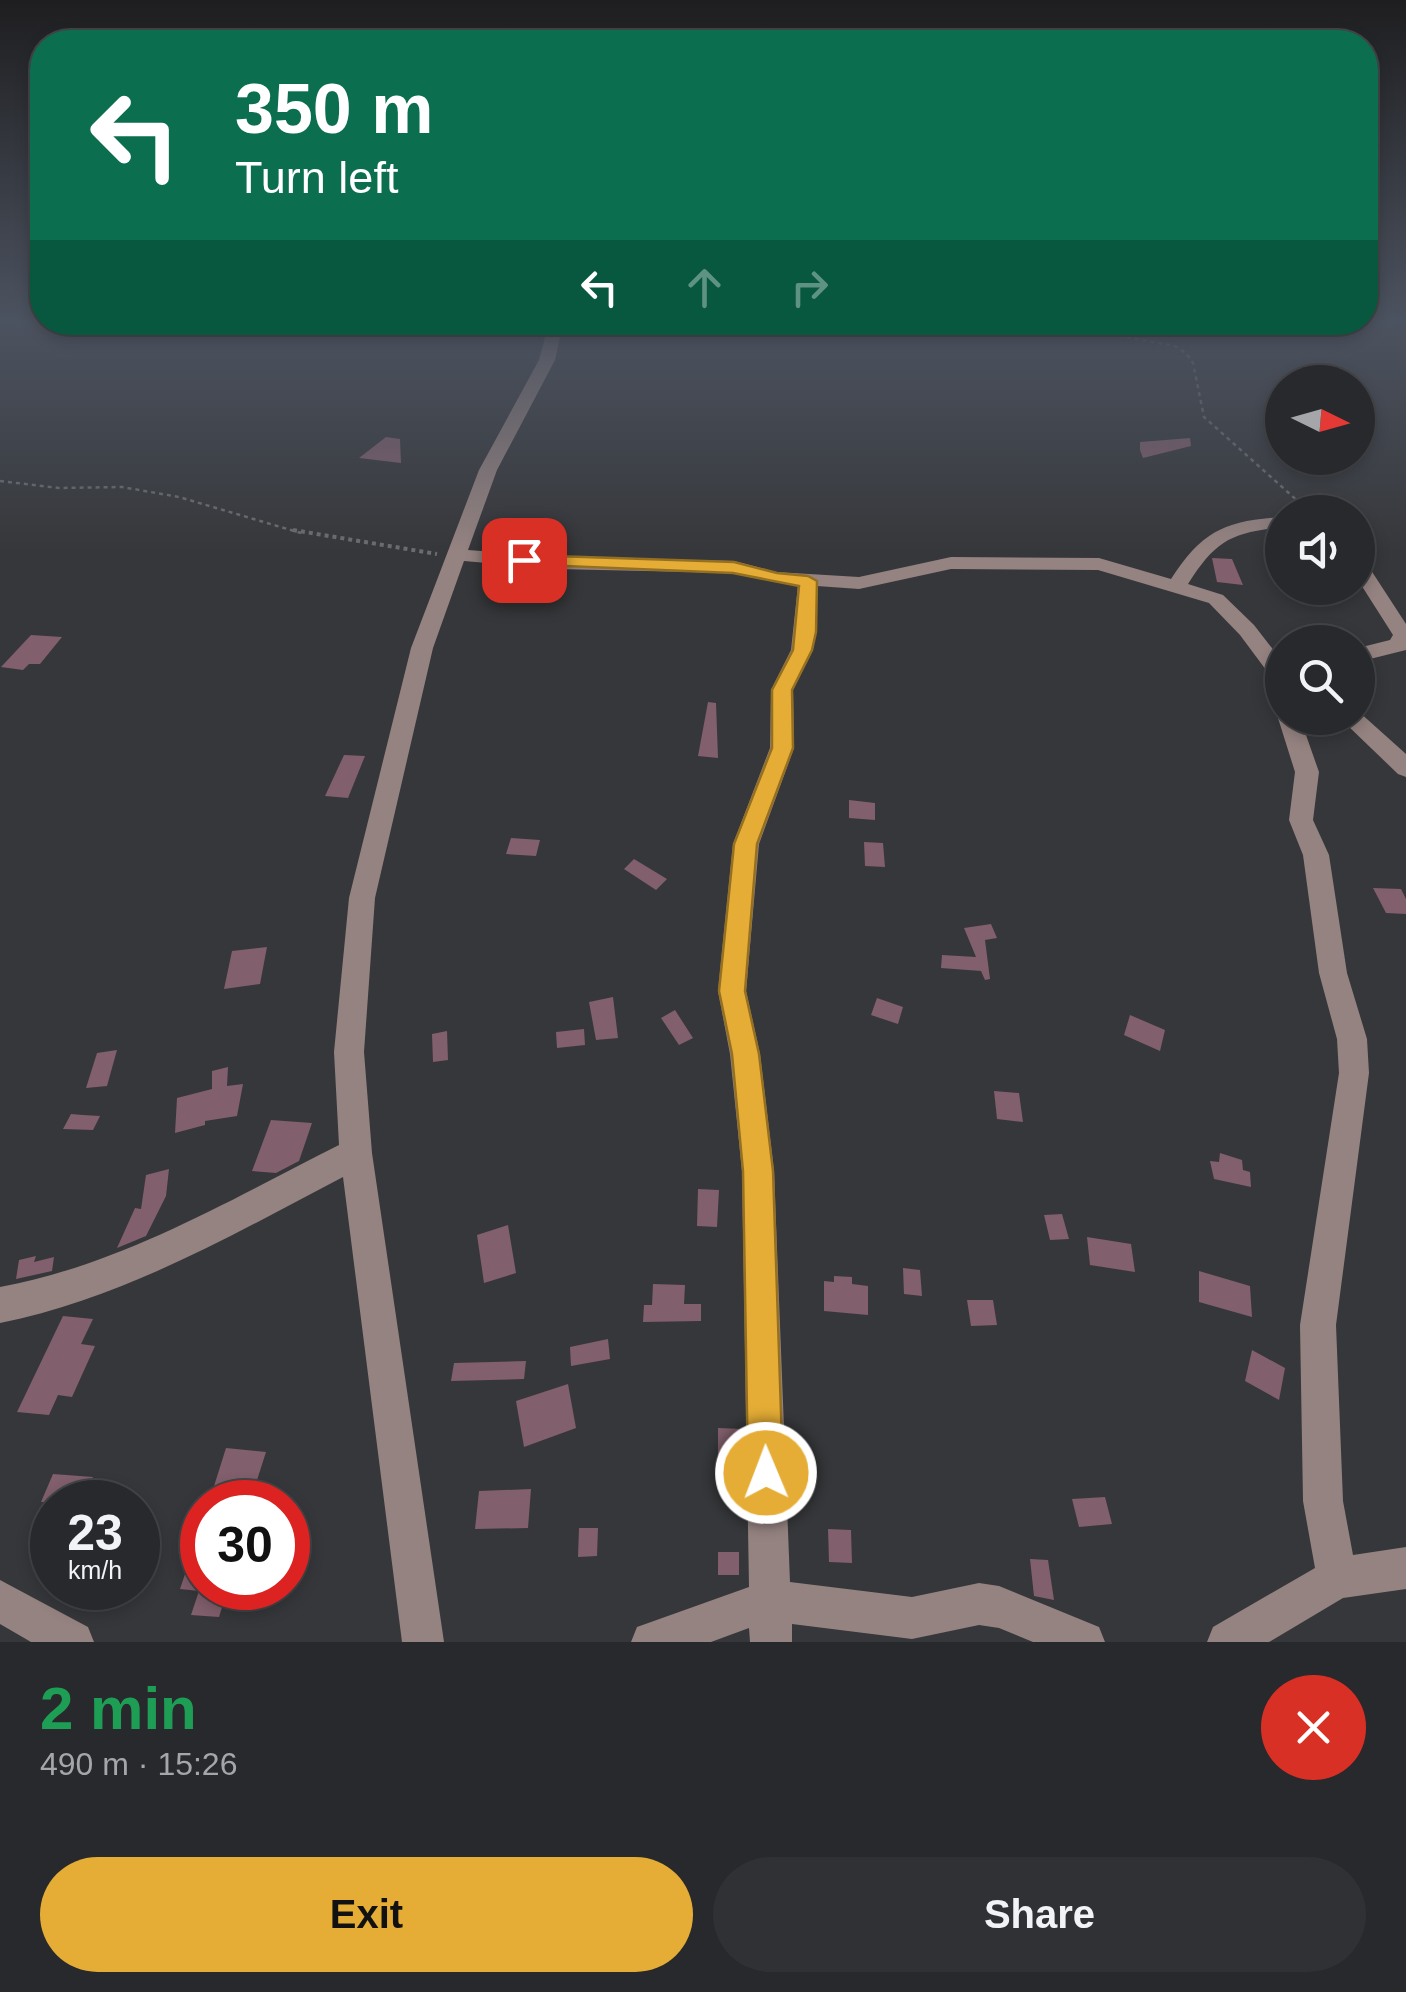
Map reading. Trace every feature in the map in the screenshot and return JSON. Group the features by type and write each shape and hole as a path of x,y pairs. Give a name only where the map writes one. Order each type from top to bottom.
{"street":[{"path":"423,1642 356,1153 348,1052 362,898 422,648 488,470 526,400"},
{"path":"1177,586 1217,533 1235,526 1265,523"},
{"path":"456,555 558,563 734,567 776,578 808,581 871,581 951,563 1078,562 1216,599 1265,655"},
{"path":"771,1642 758,1171 750,1087 732,991 746,844 782,748 782,690 807,632 808,581"},
{"path":"1375,592 1402,636 1399,645 1375,651"},
{"path":"1295,735 1307,772 1301,820 1316,856 1333,973 1352,1039 1354,1073 1318,1325 1323,1501 1337,1578"},
{"path":"1372,735 1406,768"},
{"path":"0,1305 32,1301 133,1264 356,1153"},
{"path":"1228,1642 1337,1578 1406,1568"},
{"path":"652,1642 770,1600 912,1618 979,1604 999,1607 1084,1642"},
{"path":"0,1601 73,1642"}],"path":[{"path":"1201,400 1204,417 1291,495"},
{"path":"0,481 58,488 122,486 179,497 312,536 456,555"}],"building":[{"path":"386,437 400,439 401,463 359,458"},
{"path":"1190,438 1191,446 1143,458 1140,450 1140,442"},
{"path":"1212,558 1232,559 1243,585 1217,582"},
{"path":"31,635 62,637 40,664 29,664 23,670 1,667"},
{"path":"708,702 716,703 718,758 698,756"},
{"path":"344,755 365,756 348,798 325,796"},
{"path":"849,800 875,803 875,820 849,818"},
{"path":"511,838 540,840 536,856 506,854"},
{"path":"864,842 883,843 885,867 865,866"},
{"path":"634,859 667,879 656,890 624,869"},
{"path":"1373,888 1401,889 1406,914 1386,913"},
{"path":"991,924 997,938 985,940 990,979 985,980 981,971 941,968 942,955 976,957 964,928"},
{"path":"267,947 260,984 224,989 232,951"},
{"path":"613,997 618,1038 596,1040 589,1002"},
{"path":"877,998 903,1007 898,1024 871,1015"},
{"path":"675,1010 693,1038 679,1045 661,1018"},
{"path":"1130,1015 1165,1030 1160,1051 1124,1035"},
{"path":"584,1029 585,1045 557,1048 556,1032"},
{"path":"447,1031 448,1060 433,1062 432,1034"},
{"path":"117,1050 107,1086 86,1088 97,1053"},
{"path":"228,1067 227,1086 243,1084 237,1116 205,1121 205,1125 175,1133 177,1098 212,1089 212,1071"},
{"path":"994,1091 1019,1093 1023,1122 997,1119"},
{"path":"71,1114 100,1116 93,1130 63,1129"},
{"path":"271,1120 312,1123 299,1161 276,1173 252,1171"},
{"path":"1220,1153 1242,1160 1243,1170 1250,1172 1251,1187 1214,1179 1210,1161 1219,1162"},
{"path":"169,1169 166,1196 146,1236 117,1248 135,1208 141,1209 146,1175"},
{"path":"698,1189 719,1190 717,1227 697,1226"},
{"path":"1062,1214 1069,1239 1050,1240 1044,1215"},
{"path":"508,1225 516,1273 484,1283 477,1235"},
{"path":"1087,1237 1131,1244 1135,1272 1090,1265"},
{"path":"36,1256 34,1262 54,1257 52,1271 16,1279 19,1260"},
{"path":"903,1268 920,1270 922,1296 904,1294"},
{"path":"1199,1271 1250,1286 1252,1317 1199,1302"},
{"path":"834,1276 852,1277 852,1284 868,1286 868,1315 824,1311 824,1281 834,1282"},
{"path":"653,1284 685,1285 684,1304 701,1304 701,1321 643,1322 644,1305 652,1305"},
{"path":"967,1300 993,1300 997,1325 971,1326"},
{"path":"63,1316 93,1319 81,1344 95,1346 72,1397 58,1395 49,1415 17,1412"},
{"path":"608,1339 610,1359 571,1366 570,1347"},
{"path":"1252,1350 1285,1368 1279,1400 1245,1381"},
{"path":"526,1361 524,1379 451,1381 454,1363"},
{"path":"568,1384 576,1428 524,1447 516,1401"},
{"path":"718,1428 743,1429 743,1482 718,1481"},
{"path":"226,1448 266,1452 257,1480 216,1480"},
{"path":"53,1474 93,1477 92,1480 50,1480"},
{"path":"531,1489 528,1528 475,1529 479,1491"},
{"path":"1105,1497 1112,1524 1079,1527 1072,1499"},
{"path":"579,1528 598,1528 597,1556 578,1557"},
{"path":"828,1529 851,1530 852,1563 829,1562"},
{"path":"718,1552 739,1552 739,1575 718,1575"},
{"path":"1030,1559 1048,1560 1054,1600 1034,1596"},
{"path":"193,1610 221,1610 219,1617 191,1615"}],"route":[{"path":"524,560 734,567 763,576 808,581 807,632 782,690 782,748 746,844 732,991 745,1054 758,1171 766,1473"}]}
